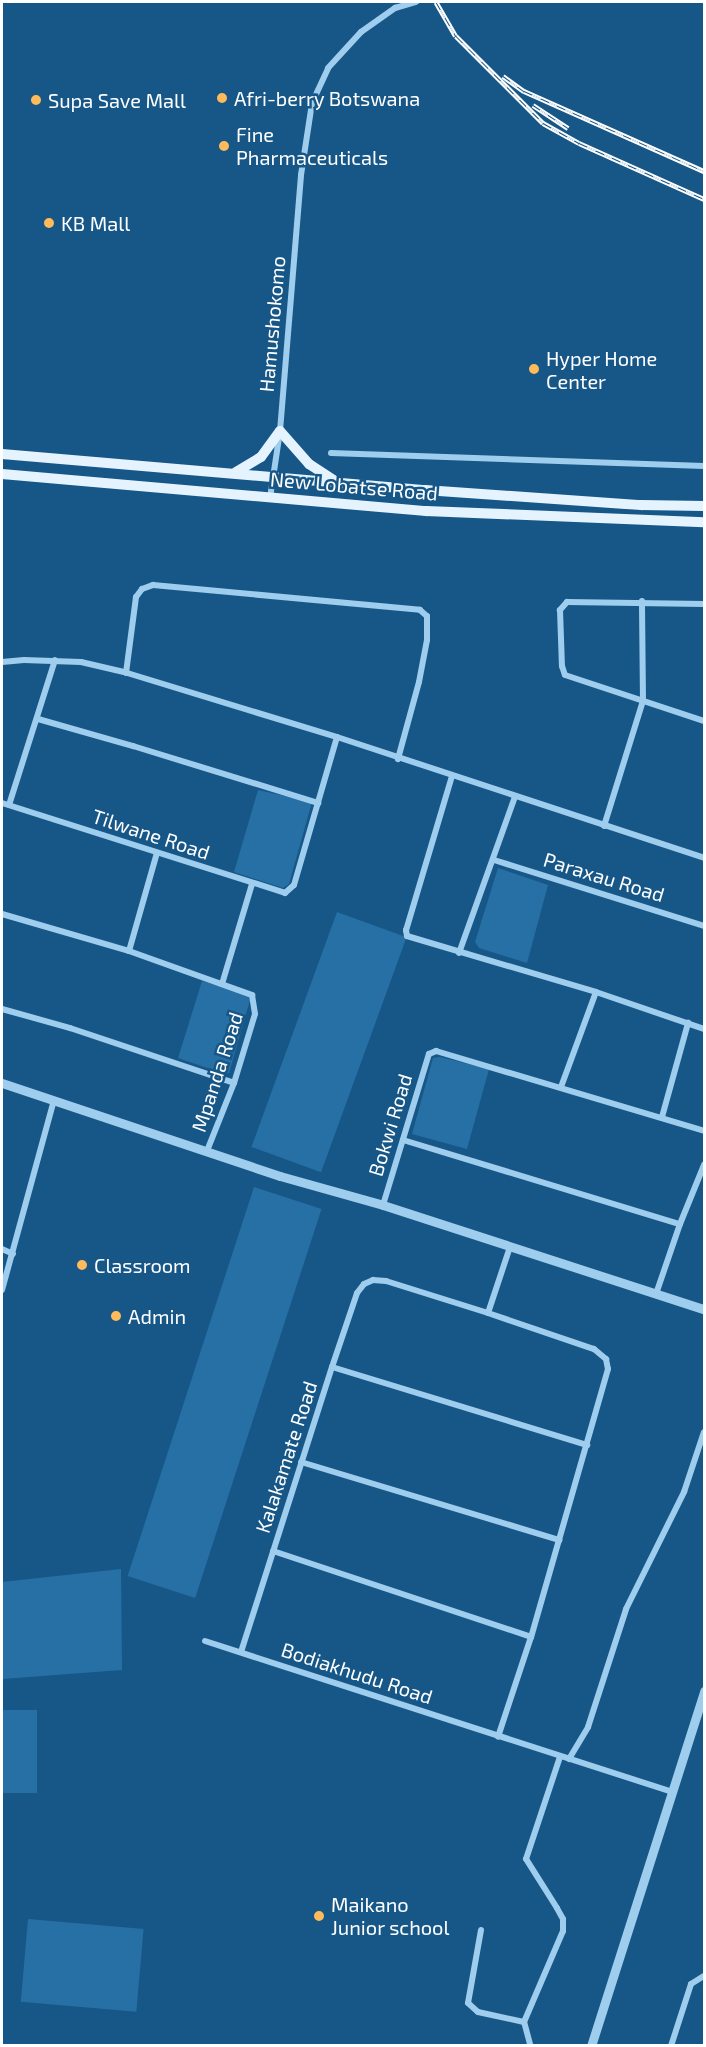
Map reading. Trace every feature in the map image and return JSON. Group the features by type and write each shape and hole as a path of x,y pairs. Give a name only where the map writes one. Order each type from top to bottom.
{"main road":[{"path":"235,473 261,457 280,431 309,465 340,484"},
{"name":"New Lobatse Road","path":"2,454 273,476 340,484 641,505 705,506"},
{"name":"New Lobatse Road","path":"2,474 426,511 705,522"}],"street":[{"name":"Hamushokomo","path":"270,498 280,431 304,152 312,103 328,68 361,32 395,8 416,2"},
{"path":"331,453 705,466"},
{"path":"126,673 136,597 142,589 153,585 420,610 427,616 427,640 419,682 398,759"},
{"path":"604,826 643,701 642,602"},
{"path":"705,604 564,603 560,610 563,673 568,677 705,721"},
{"path":"2,662 55,660 81,662 126,673 337,737 452,777 705,858"},
{"path":"5,804 38,719 55,660"},
{"path":"38,719 318,803 337,737"},
{"path":"452,777 406,932 409,938 596,992 705,1029"},
{"path":"459,953 515,797"},
{"name":"Tilwane Road","path":"5,804 279,892 291,890 318,803"},
{"path":"129,951 157,853"},
{"name":"Paraxau Road","path":"494,860 705,926"},
{"path":"2,914 129,951 222,984 252,884"},
{"name":"Mpanda Road","path":"207,1151 234,1083 255,1014 255,1002 252,995 222,984"},
{"path":"596,992 561,1087 705,1131"},
{"path":"2,1009 69,1028 234,1083"},
{"path":"662,1117 688,1023"},
{"name":"Bokwi Road","path":"383,1205 429,1054 444,1051 561,1087"},
{"path":"2,1083 280,1176 383,1205 705,1309"},
{"path":"2,1290 54,1100"},
{"path":"403,1140 680,1224"},
{"path":"656,1294 680,1224 705,1165"},
{"path":"498,1737 531,1637 608,1369 606,1359 594,1349 488,1313 510,1247"},
{"path":"2,1249 13,1254"},
{"name":"Kalakamate Road","path":"241,1652 357,1293 364,1284 373,1280 386,1281 488,1313"},
{"path":"332,1367 587,1445"},
{"path":"569,1760 588,1727 626,1609 684,1492 705,1432"},
{"path":"301,1462 559,1540"},
{"path":"273,1551 531,1637"},
{"name":"Bodiakhudu Road","path":"206,1641 672,1792"},
{"path":"591,2046 705,1691"},
{"path":"530,2044 524,2022 563,1931 563,1919 526,1859 560,1757"},
{"path":"481,1930 468,2004 478,2012 524,2022"},
{"path":"671,2046 691,1984 699,1977 705,1976"}],"shaded area":[{"path":"258,790 312,802 289,884 283,888 234,872"},
{"path":"498,868 548,885 527,963 479,948 475,942"},
{"path":"337,912 407,937 321,1172 251,1147"},
{"path":"202,981 248,994 250,1000 229,1073 222,1073 178,1058"},
{"path":"440,1057 489,1069 467,1149 412,1134 433,1058"},
{"path":"254,1187 322,1209 195,1598 128,1576"},
{"path":"121,1569 122,1670 2,1679 2,1582"},
{"path":"2,1710 37,1710 37,1793 2,1793"},
{"path":"28,1919 144,1929 136,2012 21,2002"}],"railway":[{"path":"436,2 456,36 543,123 579,143 704,199"},
{"path":"503,76 524,91 704,171"},
{"path":"533,105 568,128"}],"place":[{"name":"Afri-berry Botswana","path":"222,98"},
{"name":"Supa Save Mall","path":"36,100"},
{"name":"Fine Pharmaceuticals","path":"224,146"},
{"name":"KB Mall","path":"49,223"},
{"name":"Hyper Home Center","path":"534,369"},
{"name":"Classroom","path":"82,1265"},
{"name":"Admin","path":"116,1316"},
{"name":"Maikano Junior school","path":"319,1916"}]}
